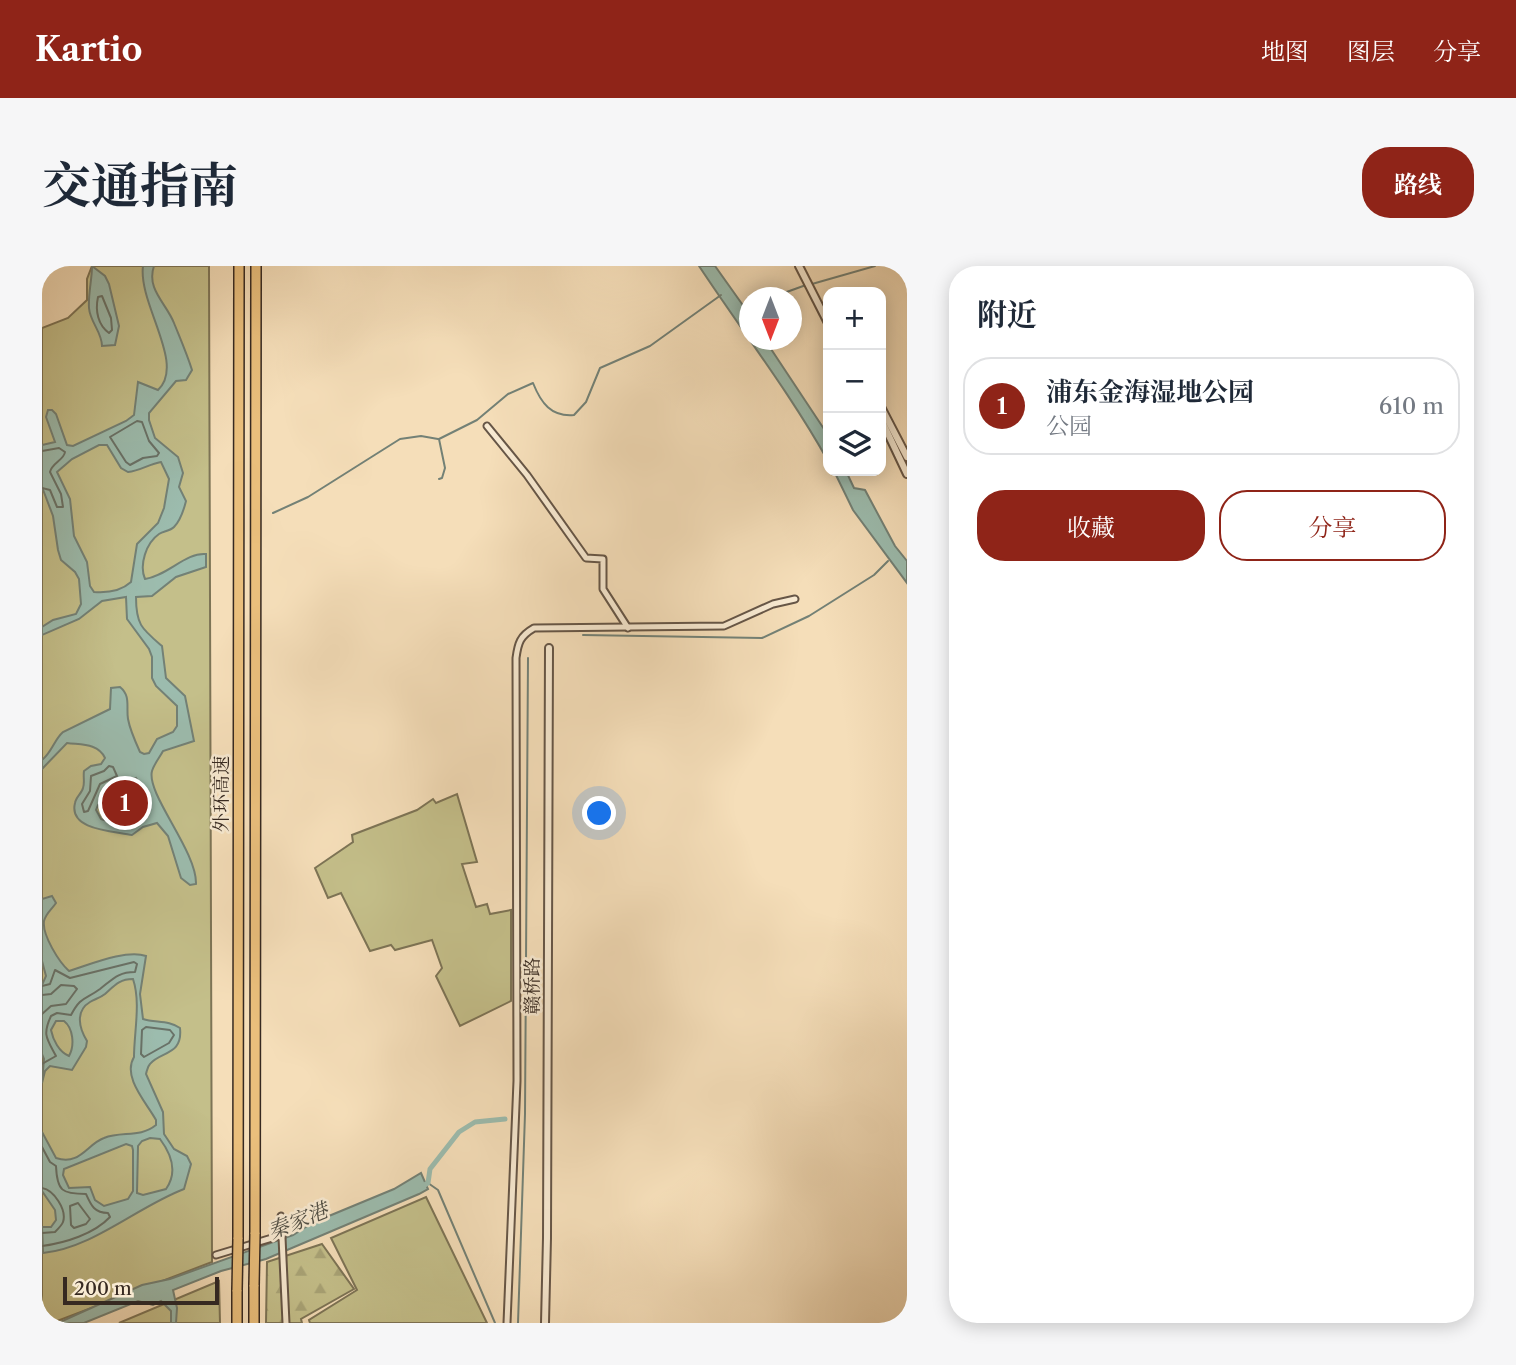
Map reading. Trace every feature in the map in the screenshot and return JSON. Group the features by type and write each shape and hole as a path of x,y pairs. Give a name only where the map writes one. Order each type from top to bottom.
{"highway":[{"name":"外环高速","path":"237,1323 239,266"},
{"name":"外环高速","path":"254,1323 256,266"}],"street":[{"path":"800,266 823,313"},
{"path":"817,300 823,309"},
{"path":"884,413 907,457"},
{"path":"487,426 527,475 586,558 603,559 603,589 628,628"},
{"path":"886,430 907,474"},
{"path":"507,1323 517,1081 518,643 523,635 534,628 724,626 773,604 795,599"},
{"name":"赣桥路","path":"545,1323 549,649"},
{"path":"281,1216 286,1323"},
{"path":"216,1255 282,1236"}],"green space":[{"path":"92,266 209,266 212,1262 52,1323 42,1323 42,328 68,318 87,300 87,279"},
{"path":"457,794 477,862 462,864 476,907 487,904 490,914 511,910 511,1001 460,1026 436,976 442,968 432,940 395,950 391,945 370,951 341,893 328,898 315,868 353,842 352,835 417,810 433,799 436,803"},
{"path":"426,1197 487,1323 310,1323 309,1320 357,1290 331,1238"},
{"path":"322,1244 354,1289 301,1319 302,1323 266,1323 267,1262"},
{"path":"219,1281 220,1323 119,1323"}],"water":[{"path":"92,266 105,276 109,284 119,326 115,345 102,346 90,313"},
{"path":"143,266 154,266 152,274 155,289 171,316 192,370 186,380 176,381 149,413 155,438 178,457 183,473 179,487 186,501 176,524 150,543 145,555 143,573 145,579 153,577 199,554 206,554 206,567 176,577 152,596 136,597 137,614 142,626 162,646 166,678 185,696 194,741 163,751 152,771 156,794 189,856 194,871 196,884 190,885 181,878 168,836 157,823 143,827 132,835 95,828 79,819 75,812 75,803 84,786 84,771 101,764 105,758 102,753 89,746 67,743 42,769 42,760 63,732 110,709 111,688 120,687 126,694 129,723 140,752 149,753 157,739 173,732 177,726 177,706 156,686 152,678 152,657 127,619 126,597 102,601 79,619 42,635 42,627 53,620 76,614 81,604 79,579 61,560 53,516 42,487 42,445 55,442 46,417 48,410 56,414 67,445 73,446 134,415 138,382 158,390 165,379 167,365 143,281","holes":["99,445 107,445 121,468 128,472 161,462 169,479 164,508 158,523 137,544 131,582 109,592 94,592 90,586 87,562 74,536 70,499 57,472 72,459","136,778 148,799 149,807 139,817 127,822 101,819 96,810 98,805 103,804 105,789"]},
{"path":"699,266 715,266 739,300 739,324"},
{"path":"757,350 772,350 823,427 823,453 813,436"},
{"path":"836,476 848,476 854,488 865,490 895,546 907,561 907,583 853,510"},
{"path":"52,896 56,903 46,916 44,927 52,948 69,971 118,956 146,956 140,994 143,1019 180,1028 180,1037 178,1044 170,1052 148,1066 146,1074 163,1112 164,1134 174,1149 187,1156 191,1164 184,1189 80,1243 43,1253 42,1227 51,1227 56,1220 55,1210 42,1191 42,1132 56,1158 64,1160 77,1157 104,1138 144,1132 156,1125 156,1120 137,1089 131,1073 137,1008 133,979 120,982 85,1006 80,1020 87,1041 86,1047 72,1070 50,1066 45,1071 42,1083 42,985 46,976 42,961 42,899","holes":["56,1021 64,1021 71,1032 72,1047 69,1056 59,1049 53,1038 51,1030","160,1139 168,1151 173,1170 166,1189 143,1195 137,1193 138,1146 142,1141","126,1144 132,1146 133,1150 133,1191 128,1199 104,1206 95,1200 90,1187 69,1188 63,1175 64,1169"]},
{"path":"421,1173 428,1189 419,1194 266,1259 221,1271 173,1290 177,1308 176,1323 171,1323 171,1311 161,1301 153,1305 138,1301 84,1323 58,1323 142,1285 170,1279 293,1235 312,1223 394,1189"}],"waterway":[{"path":"812,284 875,266"},
{"path":"800,287 806,285"},
{"path":"439,479 442,478 445,468 439,439 477,420 508,394 533,383 540,397 553,411 574,415 586,402 600,368 650,346 721,295"},
{"path":"273,513 308,497 400,439 421,436 438,439"},
{"path":"583,635 762,638 809,616 874,575 888,561"},
{"path":"518,1323 525,1114 528,658"},
{"name":"秦家港","path":"421,1187 428,1183 430,1169 459,1132 475,1122 505,1119"},
{"path":"428,1183 438,1190 495,1323"}],"place":[{"name":"浦东金海湿地公园","path":"125,803"}]}
